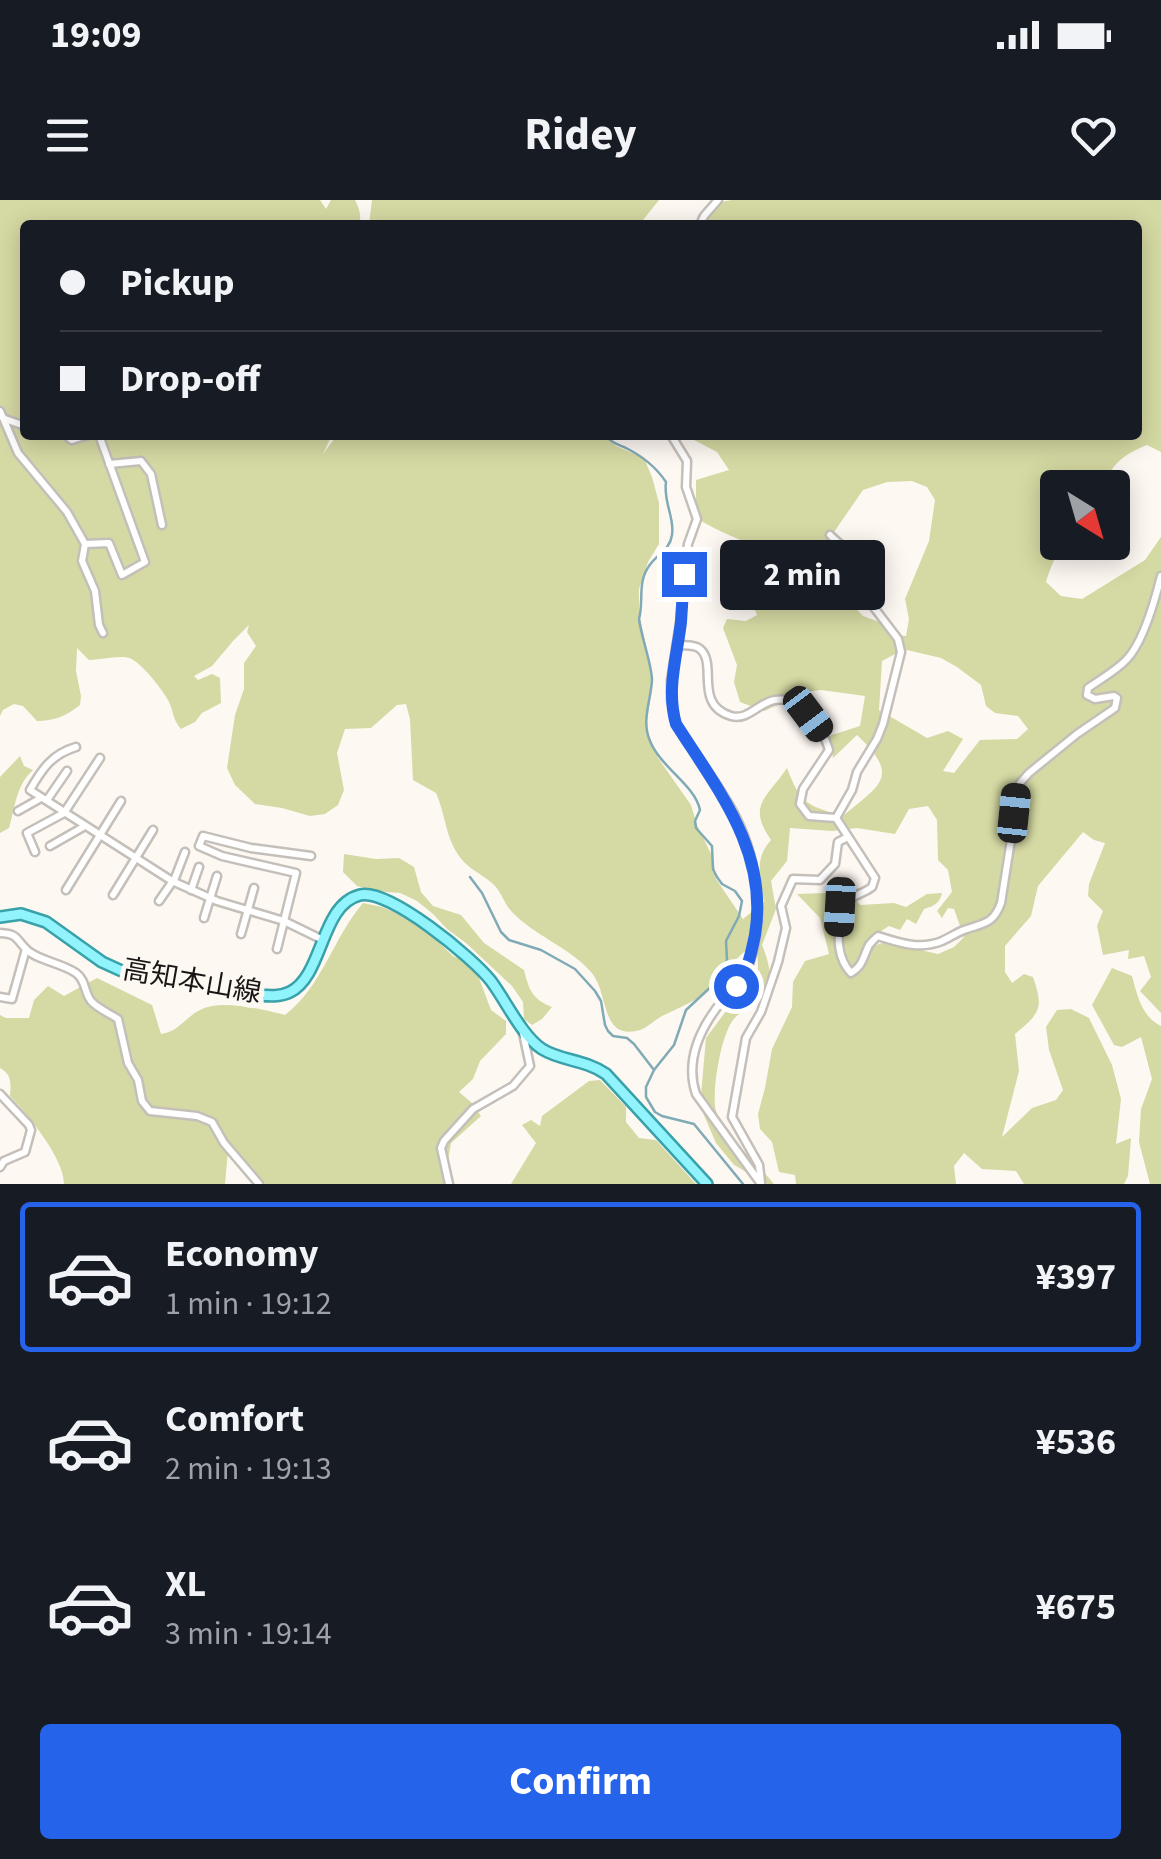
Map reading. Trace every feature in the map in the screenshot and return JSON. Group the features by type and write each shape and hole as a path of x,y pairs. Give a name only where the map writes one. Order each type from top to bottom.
{"main road":[{"name":"高知本山線","path":"0,917 21,914 46,922 102,962 124,972 259,995 282,995 298,986 309,972 334,918 347,902 365,894 384,898 480,969 540,1048 595,1066 606,1074 707,1184"}],"street":[{"path":"702,220 718,200"},
{"path":"2,415 18,453 67,512 85,544 82,561 95,591 103,633"},
{"path":"85,544 109,543 122,574 146,562 101,440"},
{"path":"674,440 687,461 686,487 697,519 688,544 670,680 671,700 676,724 733,811 757,882 758,916 748,966 698,1038 692,1084 761,1184"},
{"path":"109,464 142,461 150,474 162,525"},
{"path":"830,534 858,563 862,589 898,640 901,652 884,724 836,818"},
{"path":"836,818 874,878 872,887 840,907 839,951 851,973 858,970 869,945 878,936 922,946 992,919 1000,903 1020,783 1114,708 1117,698 1095,699 1087,695 1088,688 1127,660 1135,649 1161,576"},
{"path":"677,645 700,649 707,658 710,696 717,708 728,715 741,717 775,700 788,700 808,714 829,750 802,789 800,804 809,816 836,818"},
{"path":"76,747 62,751 45,765 30,790 172,881 247,912 284,920 323,940"},
{"path":"35,852 27,833 64,812 100,758"},
{"path":"18,811 44,799 67,771"},
{"path":"66,890 120,800"},
{"path":"50,846 84,826"},
{"path":"113,895 153,830"},
{"path":"277,949 296,873 222,856 199,846 202,836 311,856"},
{"path":"761,1184 759,1165 732,1117 746,1038 778,962 786,928 781,906 792,880 820,880 835,864 838,842 848,837"},
{"path":"159,901 185,852"},
{"path":"192,890 199,867"},
{"path":"204,918 217,876"},
{"path":"241,934 254,888"},
{"path":"0,933 10,934 21,940 26,949 80,976 92,1002 118,1018 128,1063 138,1080 142,1101 150,1111 197,1116 212,1122 259,1184"},
{"path":"0,996 12,999 26,949"},
{"path":"449,1184 444,1141 473,1109 513,1086 530,1066 521,1025"},
{"path":"0,1094 30,1130 25,1152 1,1162"}],"green space":[{"path":"0,200 320,200 326,209 331,200 355,200 360,220 20,220 20,440 330,440 323,454 333,440 610,440 644,458 659,503 659,544 639,589 639,613 653,679 646,729 658,758 691,805 713,858 716,879 743,919 764,902 760,862 771,840 760,810 766,795 787,768 801,797 843,816 876,787 882,771 871,749 857,735 833,758 829,736 860,726 865,696 807,692 764,711 740,702 734,682 737,665 723,628 727,619 746,621 757,615 751,600 754,584 783,588 799,577 803,568 696,518 696,480 729,470 717,452 694,440 1142,440 1142,220 696,220 698,215 720,202 732,200 1161,200 1161,452 1147,445 1120,460 1113,470 1040,470 1040,560 1054,560 1046,582 1061,596 1082,599 1145,560 1161,537 1161,1013 1140,991 1151,977 1144,956 1128,959 1129,950 1103,955 1097,926 1103,911 1088,896 1105,843 1083,832 1038,886 1031,916 1005,946 1005,972 1012,983 1024,974 1033,977 1039,1004 1035,1015 1015,1034 1019,1071 1002,1137 1032,1108 1056,1100 1063,1090 1049,1050 1046,1027 1057,1010 1071,1009 1089,1018 1112,1065 1121,1099 1116,1144 1131,1138 1124,1184 1024,1184 1016,1171 982,1169 964,1153 954,1166 956,1184 796,1184 795,1175 779,1172 772,1142 760,1129 758,1114 772,1049 792,1007 793,982 805,961 829,954 820,918 797,894 850,892 860,905 894,903 906,907 927,894 942,893 936,904 924,909 916,924 907,919 900,930 889,926 872,937 874,946 885,942 938,954 954,947 964,937 954,909 948,908 942,918 937,911 952,892 948,870 938,860 937,820 928,806 909,809 895,834 857,828 790,828 787,861 771,881 776,909 762,945 769,982 763,995 735,1017 729,1027 715,1091 720,1121 774,1184 768,1184 734,1165 716,1143 700,1106 706,1038 758,968 757,943 696,999 639,1030 616,1028 591,972 521,920 495,886 458,855 436,793 413,780 406,704 397,705 371,728 345,729 337,753 344,790 338,805 325,814 310,816 255,804 235,785 227,768 235,715 244,689 244,663 256,646 247,632 249,625 212,666 194,676 198,680 212,674 220,678 221,703 181,729 165,695 134,660 89,660 77,648 80,705 65,715 37,721 23,706 14,704 0,716","holes":["912,481 927,487 935,500 929,541 905,599 909,619 906,636 892,635 885,624 863,616 825,576 826,554 834,532 863,490 887,482","907,650 941,658 981,685 986,706 995,713 1018,716 1028,729 1017,739 980,740 954,773 943,771 963,739 948,731 927,738 879,710 882,661"]},
{"path":"372,200 659,200 643,220 370,220"},
{"path":"20,756 24,766 33,770 20,790 9,828 0,833 0,777"},
{"path":"344,854 399,858 414,867 421,892 433,906 461,915 484,943 524,970 532,993 552,1007 532,1025 524,1019 523,1002 512,986 466,943 417,901 400,893 357,886 343,872"},
{"path":"363,903 399,914 430,934 453,956 470,964 491,1010 506,1021 506,1034 480,1061 473,1079 459,1092 481,1116 451,1143 444,1184 258,1184 228,1151 225,1184 64,1184 52,1150 10,1096 9,1076 0,1068 0,1015 29,1018 34,1000 48,986 64,996 97,978 152,1005 161,1034 210,1006 243,1006 285,1015 309,991"},
{"path":"1112,968 1132,976 1145,1011 1161,1026 1161,1184 1150,1184 1139,1142 1141,1109 1152,1079 1141,1037 1122,1047 1114,1045 1092,1005"},
{"path":"600,1080 626,1107 626,1122 639,1138 656,1140 696,1184 511,1184 536,1143 522,1125 531,1120 540,1126 542,1116 589,1081"}],"waterway":[{"path":"610,440 658,471 666,482 672,522 669,544 645,572 642,585 639,619 652,680 647,733 655,751 697,801 700,810 696,828 712,846 713,869 722,884 735,891 742,901 726,941 727,960 715,983 686,1010 674,1045 646,1087 646,1097 662,1116 694,1124 743,1184"},
{"path":"470,877 501,932 509,940 541,950 575,969 601,1001 608,1031 627,1038 654,1070"}],"route":[{"path":"684,574 670,680 673,715 733,811 757,882 758,916 752,953 736,986"}]}
